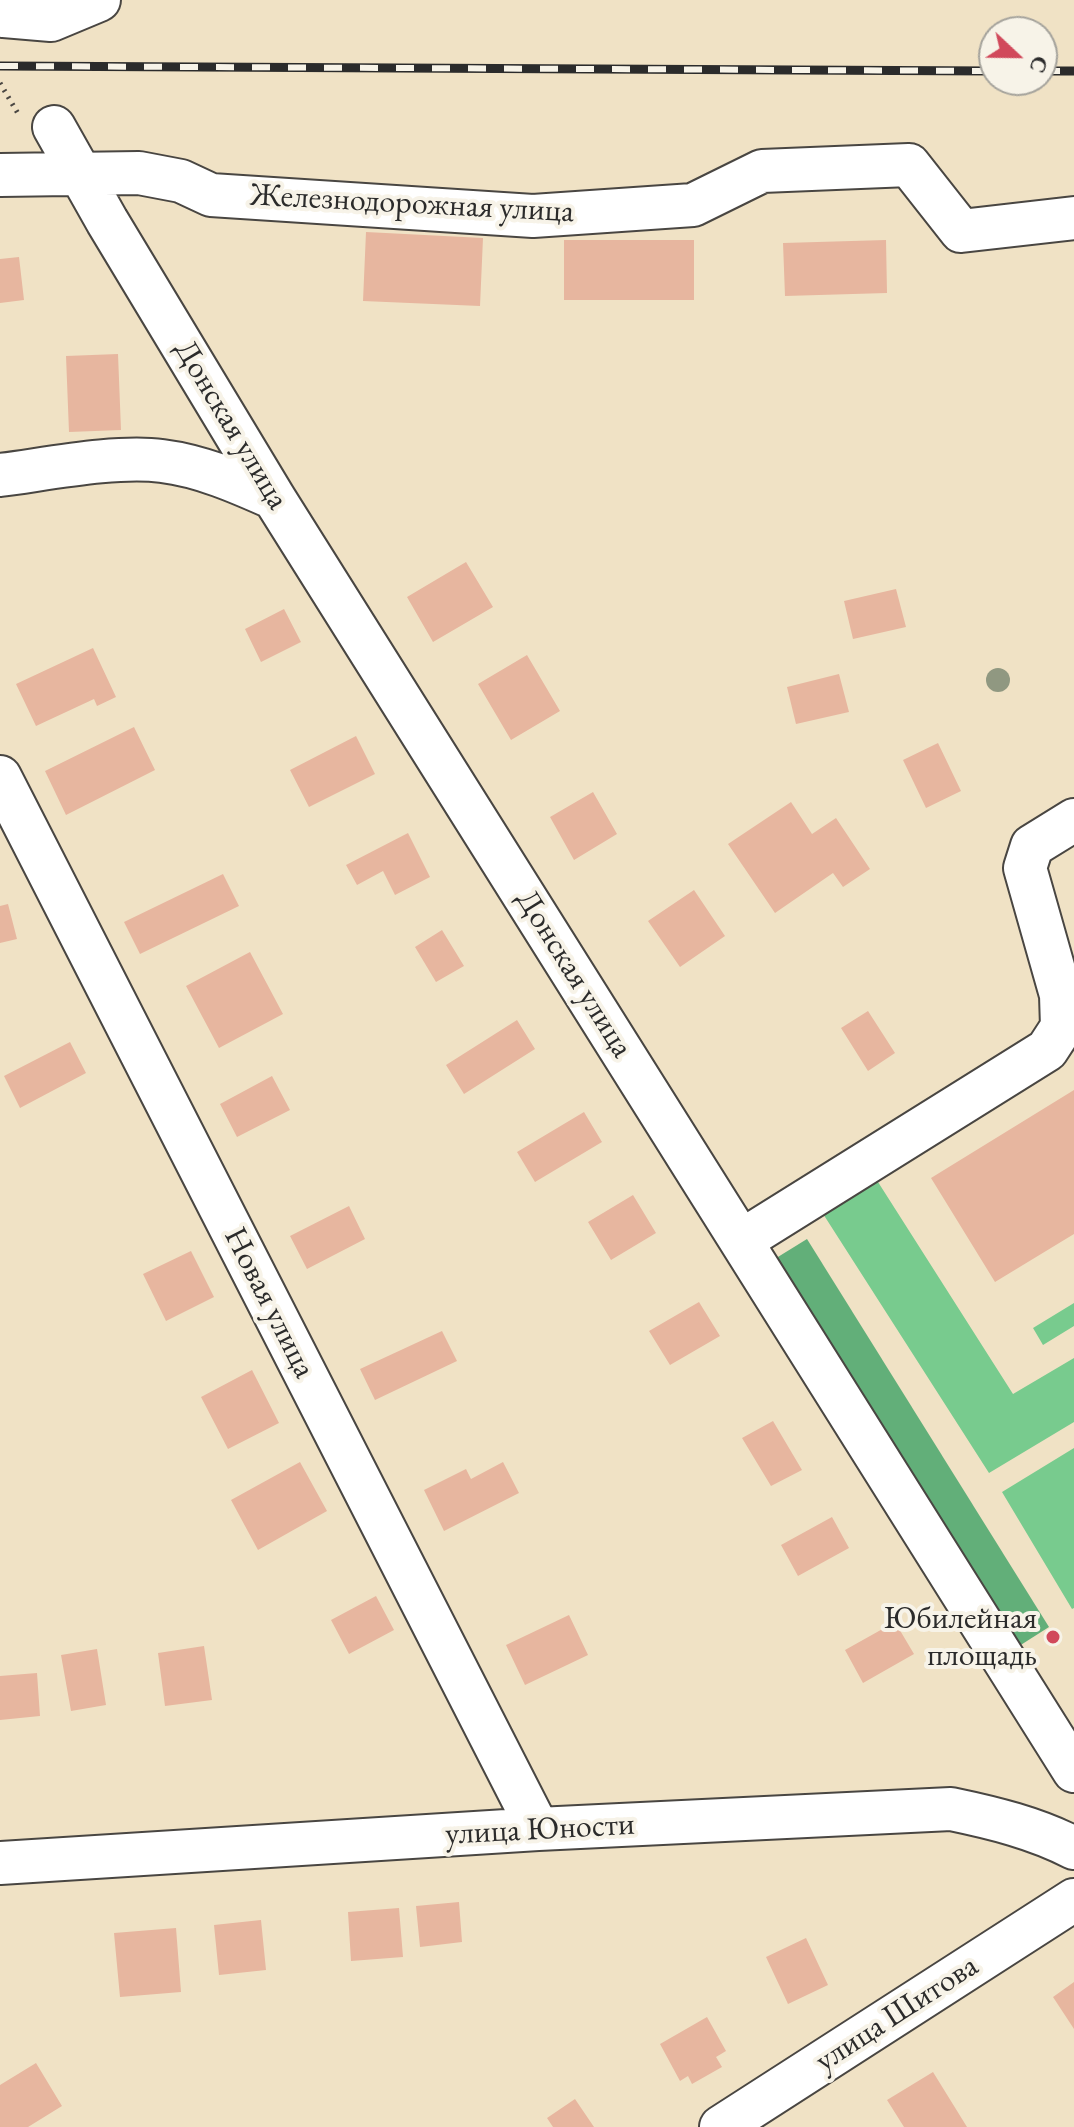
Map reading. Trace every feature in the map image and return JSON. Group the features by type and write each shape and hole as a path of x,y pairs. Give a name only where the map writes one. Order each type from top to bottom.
{"street":[{"path":"2,12 51,20 99,0"},
{"name":"Донская улица","path":"54,127 274,498 1074,1771"},
{"name":"Железнодорожная улица","path":"0,175 139,173 181,181 211,195 533,216 693,205 762,171 909,165 961,231 1074,218"},
{"path":"0,475 124,460 161,461 218,474 274,498"},
{"name":"Новая улица","path":"0,777 538,1829"},
{"path":"741,1241 1047,1050 1062,1027 1061,995 1025,868 1032,846 1074,820"},
{"name":"улица Юности","path":"0,1863 538,1829 951,1809 1003,1820 1053,1837 1074,1848"},
{"name":"улица Шитова","path":"721,2127 1074,1900"}],"green space":[{"path":"871,1171 1013,1394 1074,1358 1074,1422 989,1473 818,1206"},
{"path":"807,1239 1049,1627 1016,1648 773,1260"},
{"path":"1074,1303 1074,1326 1043,1345 1033,1328"},
{"path":"1074,1448 1074,1608 1072,1609 1002,1492"}],"building":[{"path":"366,232 483,238 480,306 363,301"},
{"path":"564,240 694,240 694,300 564,300"},
{"path":"886,240 887,293 785,296 783,243"},
{"path":"19,257 24,300 0,303 0,259"},
{"path":"118,354 121,430 69,432 66,356"},
{"path":"466,562 493,607 433,642 407,597"},
{"path":"896,589 906,627 853,639 844,601"},
{"path":"284,609 301,642 261,662 245,629"},
{"path":"93,648 116,697 97,706 94,699 36,726 16,684"},
{"path":"527,655 560,711 511,740 478,684"},
{"path":"839,674 849,712 796,724 787,687"},
{"path":"134,727 155,770 66,815 45,771"},
{"path":"356,736 375,774 309,807 290,770"},
{"path":"938,743 961,791 926,808 903,760"},
{"path":"593,792 617,834 574,860 550,817"},
{"path":"791,802 812,834 836,818 870,869 843,887 833,873 775,913 728,844"},
{"path":"408,833 430,877 395,895 383,871 357,885 346,865"},
{"path":"223,874 239,906 140,954 124,922"},
{"path":"694,890 725,936 680,967 648,921"},
{"path":"8,904 17,939 0,943 0,906"},
{"path":"442,930 464,966 436,982 415,947"},
{"path":"250,952 283,1014 219,1048 186,986"},
{"path":"868,1011 895,1053 868,1071 841,1028"},
{"path":"517,1020 535,1049 464,1094 446,1065"},
{"path":"70,1042 86,1073 20,1108 4,1076"},
{"path":"272,1076 290,1110 237,1137 220,1104"},
{"path":"1074,1090 1074,1234 995,1282 931,1178"},
{"path":"584,1112 602,1142 535,1182 517,1152"},
{"path":"633,1195 656,1233 611,1260 588,1222"},
{"path":"349,1206 365,1239 307,1269 290,1236"},
{"path":"191,1251 214,1297 166,1321 143,1274"},
{"path":"699,1302 720,1336 670,1365 649,1331"},
{"path":"442,1331 457,1361 375,1400 360,1369"},
{"path":"252,1370 279,1423 228,1449 201,1397"},
{"path":"773,1421 802,1470 771,1486 742,1438"},
{"path":"300,1462 327,1511 258,1550 231,1500"},
{"path":"503,1462 519,1493 444,1531 424,1490 466,1469 471,1479"},
{"path":"832,1517 849,1548 798,1576 781,1545"},
{"path":"376,1596 394,1630 349,1654 331,1620"},
{"path":"569,1615 588,1655 525,1685 506,1645"},
{"path":"895,1622 914,1654 863,1683 845,1650"},
{"path":"204,1646 212,1700 165,1706 158,1653"},
{"path":"97,1649 106,1705 71,1711 61,1655"},
{"path":"37,1673 40,1716 0,1720 0,1676"},
{"path":"459,1902 462,1942 420,1947 416,1906"},
{"path":"399,1908 403,1957 351,1961 348,1912"},
{"path":"261,1920 266,1970 219,1975 214,1925"},
{"path":"176,1928 181,1992 120,1997 114,1933"},
{"path":"806,1938 828,1985 788,2004 766,1957"},
{"path":"1074,1982 1074,2029 1053,1997"},
{"path":"707,2017 726,2051 716,2057 722,2067 692,2084 688,2076 680,2081 660,2044"},
{"path":"36,2063 62,2106 28,2127 0,2127 0,2085"},
{"path":"933,2072 967,2127 904,2127 887,2100"},
{"path":"575,2099 594,2127 553,2127 547,2118"}],"railway":[{"path":"0,66 978,71"},
{"path":"1058,71 1074,71"}],"place":[{"name":"Юбилейная площадь","path":"1053,1637"}]}
